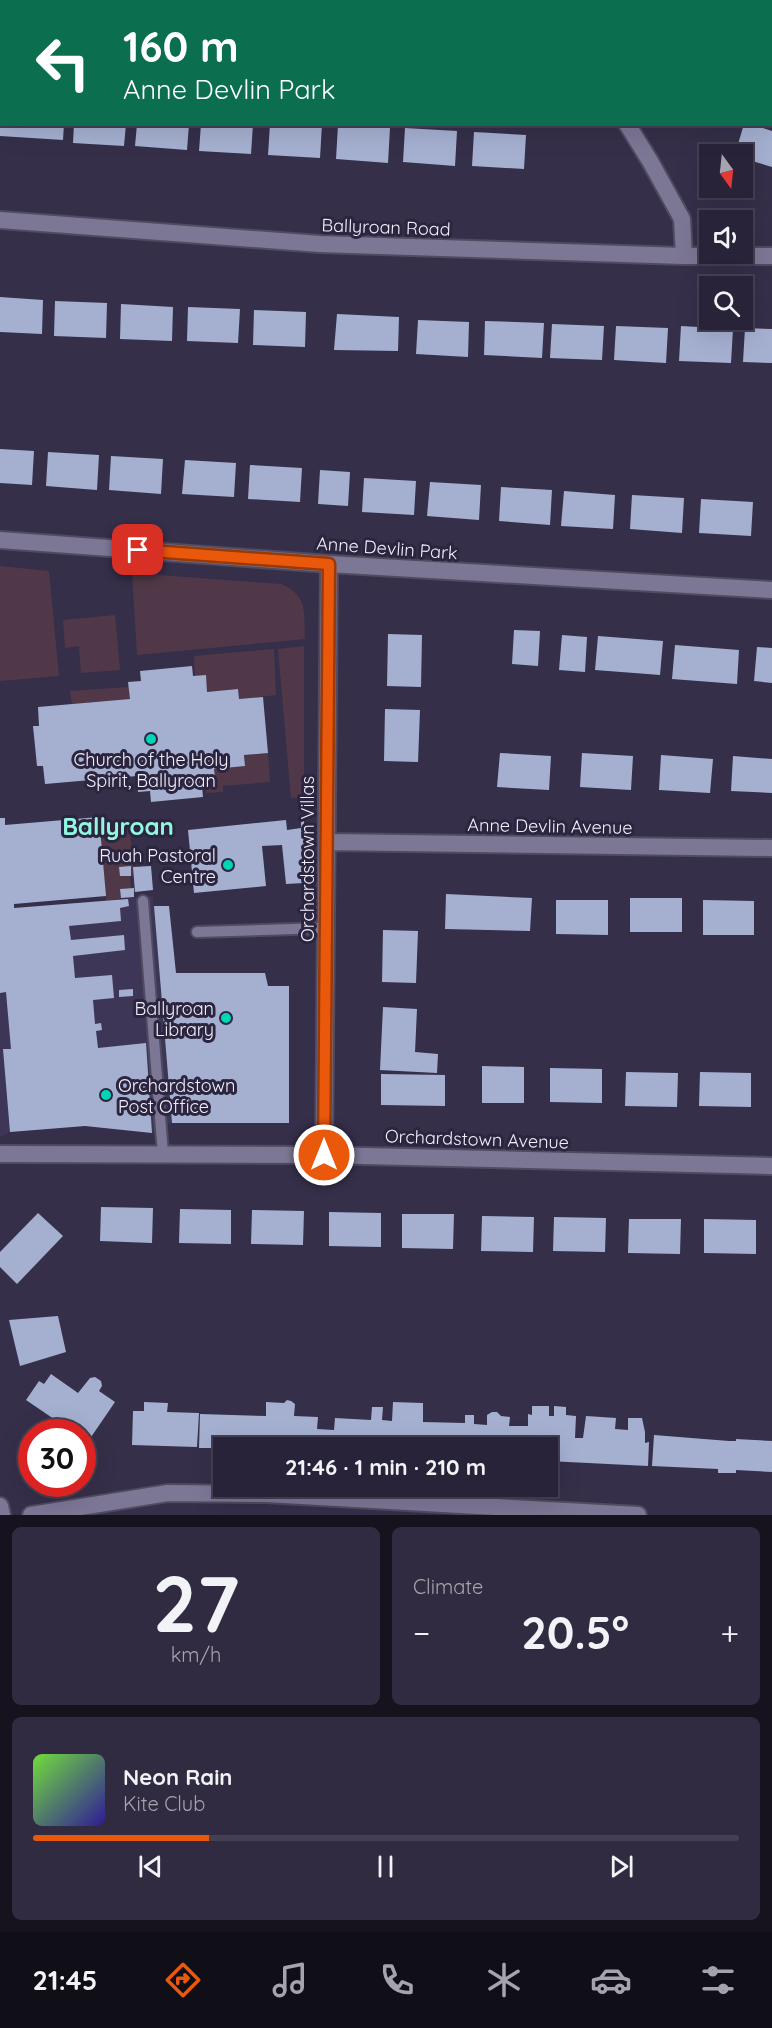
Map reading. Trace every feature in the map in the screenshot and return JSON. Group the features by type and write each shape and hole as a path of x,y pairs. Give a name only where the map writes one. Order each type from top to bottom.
{"street":[{"path":"628,126 682,219 684,256"},
{"name":"Ballyroan Road","path":"0,220 320,244 684,256 772,256"},
{"name":"Anne Devlin Park","path":"0,540 329,564 772,590"},
{"name":"Orchardstown Villas","path":"324,1155 329,564"},
{"name":"Anne Devlin Avenue","path":"327,842 772,848"},
{"name":"Orchardstown Avenue","path":"0,1154 324,1155 772,1166"},
{"path":"31,1515 168,1493 190,1493 266,1494 638,1515"},
{"path":"0,1506 2,1515"}],"lane":[{"path":"143,901 164,1154"},
{"path":"197,932 326,928"}],"shaded area":[{"path":"0,566 49,571 59,676 0,681"},
{"path":"132,573 281,584 296,594 303,606 305,639 137,655"},
{"path":"115,615 120,670 81,673 79,646 65,648 63,620"},
{"path":"304,646 304,797 291,798 278,649"},
{"path":"274,649 276,695 239,699 238,689 207,692 206,675 195,676 194,656"},
{"path":"129,687 130,699 72,704 70,691"},
{"path":"268,753 270,782 223,786 223,792 206,793 205,786 216,785 214,769 245,766 245,755"},
{"path":"129,819 134,876 130,876 131,888 120,889 121,898 106,901 99,822"},
{"path":"153,896 172,1123 161,1127 162,1131 152,1133 85,1126 10,1132 0,1137 0,910"}],"building":[{"path":"0,126 64,126 63,140 0,136"},
{"path":"74,126 126,126 124,146 73,143"},
{"path":"137,126 189,126 187,150 135,146"},
{"path":"201,126 253,126 251,154 199,151"},
{"path":"270,126 322,126 320,158 268,155"},
{"path":"338,126 390,128 388,163 336,159"},
{"path":"743,126 757,126 772,131 772,167 753,161 753,144 738,144"},
{"path":"405,128 457,131 455,166 403,162"},
{"path":"474,132 526,135 524,169 472,166"},
{"path":"0,297 43,300 42,334 0,332"},
{"path":"55,301 107,303 106,338 54,336"},
{"path":"121,304 173,307 172,341 120,339"},
{"path":"188,307 240,309 238,343 187,341"},
{"path":"254,310 306,312 305,347 253,345"},
{"path":"337,314 399,317 398,351 334,350"},
{"path":"418,320 469,322 468,357 416,354"},
{"path":"485,321 544,323 542,358 484,355"},
{"path":"552,324 604,326 602,360 550,358"},
{"path":"616,326 668,328 666,363 614,360"},
{"path":"681,326 699,327 699,330 733,330 731,363 679,361"},
{"path":"772,329 772,363 743,362 745,330"},
{"path":"0,449 34,451 32,485 0,483"},
{"path":"48,452 99,455 97,490 46,486"},
{"path":"111,456 163,459 161,494 109,490"},
{"path":"185,460 236,463 234,497 182,494"},
{"path":"250,465 302,468 300,502 248,499"},
{"path":"320,470 350,472 348,506 318,504"},
{"path":"364,478 416,481 414,515 362,512"},
{"path":"430,482 481,485 479,520 427,516"},
{"path":"501,487 552,490 550,525 499,521"},
{"path":"564,491 615,495 613,529 561,526"},
{"path":"632,495 684,498 682,533 630,529"},
{"path":"701,499 753,502 751,536 699,533"},
{"path":"514,630 540,631 538,666 512,664"},
{"path":"388,634 422,635 421,687 387,686"},
{"path":"562,635 587,637 585,672 559,670"},
{"path":"598,636 663,641 660,675 595,670"},
{"path":"675,645 739,650 737,684 672,679"},
{"path":"757,647 772,648 772,683 754,681"},
{"name":"Church of the Holy Spirit, Ballyroan","path":"192,666 193,676 206,675 207,692 238,689 239,699 263,697 268,753 244,755 245,766 214,769 216,785 202,786 203,797 151,802 150,791 138,792 137,776 45,784 43,766 37,766 33,726 39,726 38,707 130,699 128,682 141,681 140,671"},
{"path":"385,709 420,710 418,762 384,761"},
{"path":"500,753 551,756 549,790 497,787"},
{"path":"582,753 633,756 631,790 580,787"},
{"path":"661,755 713,759 710,793 659,790"},
{"path":"733,756 772,759 772,793 731,791"},
{"path":"99,817 106,896 14,904 14,908 128,899 129,906 120,908 121,921 69,926 71,940 124,935 125,950 73,956 75,978 112,975 114,998 93,1000 95,1024 101,1023 102,1030 96,1031 98,1048 146,1043 152,1133 85,1126 10,1132 3,1049 11,1049 6,992 0,993 0,818 5,818 5,825"},
{"name":"Ruah Pastoral Centre","path":"304,818 304,883 286,884 282,845 262,846 266,886 194,893 188,830 286,820 287,830 301,828 301,819"},
{"path":"131,866 131,876 120,876 119,867"},
{"path":"151,866 153,890 135,892 133,867"},
{"path":"134,888 134,897 121,898 120,889"},
{"path":"446,894 532,898 530,931 445,929"},
{"path":"630,898 682,898 682,932 630,932"},
{"path":"556,900 608,900 608,935 556,934"},
{"path":"703,900 754,901 754,935 703,935"},
{"name":"Ballyroan Library","path":"154,906 169,906 176,973 265,973 268,986 289,986 289,1123 172,1123"},
{"path":"383,930 418,931 416,983 382,982"},
{"path":"133,989 133,996 119,997 119,990"},
{"path":"383,1007 417,1009 415,1052 438,1054 437,1073 380,1070"},
{"path":"482,1066 524,1067 524,1103 482,1103"},
{"path":"550,1068 602,1069 602,1103 550,1102"},
{"path":"626,1072 678,1073 677,1107 625,1106"},
{"path":"700,1072 751,1073 751,1107 699,1106"},
{"path":"381,1074 445,1075 445,1106 381,1105"},
{"path":"101,1207 153,1208 152,1243 100,1241"},
{"path":"180,1209 231,1210 231,1244 179,1243"},
{"path":"252,1210 304,1211 303,1245 251,1244"},
{"path":"329,1212 381,1213 381,1247 329,1246"},
{"path":"38,1213 63,1236 17,1284 0,1267 0,1252"},
{"path":"402,1214 454,1214 453,1249 402,1248"},
{"path":"482,1216 534,1217 533,1252 481,1251"},
{"path":"554,1217 606,1218 605,1252 553,1251"},
{"path":"629,1219 681,1219 680,1254 628,1253"},
{"path":"704,1219 756,1220 756,1254 704,1253"},
{"path":"58,1316 66,1352 20,1366 9,1320"},
{"path":"51,1374 78,1393 90,1378 95,1377 101,1381 102,1386 99,1391 115,1402 96,1430 96,1419 54,1419 26,1400 39,1381 44,1384"},
{"path":"287,1400 295,1404 294,1416 318,1417 317,1429 334,1430 335,1418 371,1420 372,1407 383,1407 382,1420 392,1421 393,1402 423,1403 423,1422 465,1423 465,1415 474,1415 474,1424 487,1425 487,1415 497,1412 501,1416 510,1417 509,1426 528,1426 528,1414 532,1415 532,1406 549,1406 549,1416 554,1416 554,1406 566,1407 566,1415 576,1416 575,1438 583,1438 586,1416 616,1418 615,1429 628,1430 628,1418 642,1418 645,1443 649,1442 648,1466 558,1462 558,1437 213,1437 213,1448 199,1448 200,1414 266,1416 266,1402 284,1403"},
{"path":"144,1402 168,1403 167,1412 199,1413 197,1447 132,1445 133,1411 144,1411"},
{"path":"654,1435 729,1441 736,1441 736,1439 772,1441 772,1472 736,1470 736,1473 718,1473 718,1469 652,1466"}],"place":[{"name":"Church of the Holy Spirit, Ballyroan","path":"151,739"},
{"name":"Ruah Pastoral Centre","path":"228,865"},
{"name":"Ballyroan Library","path":"226,1018"},
{"name":"Orchardstown Post Office","path":"106,1095"}],"district":[{"name":"Ballyroan","path":"118,826"}],"route":[{"path":"138,550 329,564 324,1155"}]}
